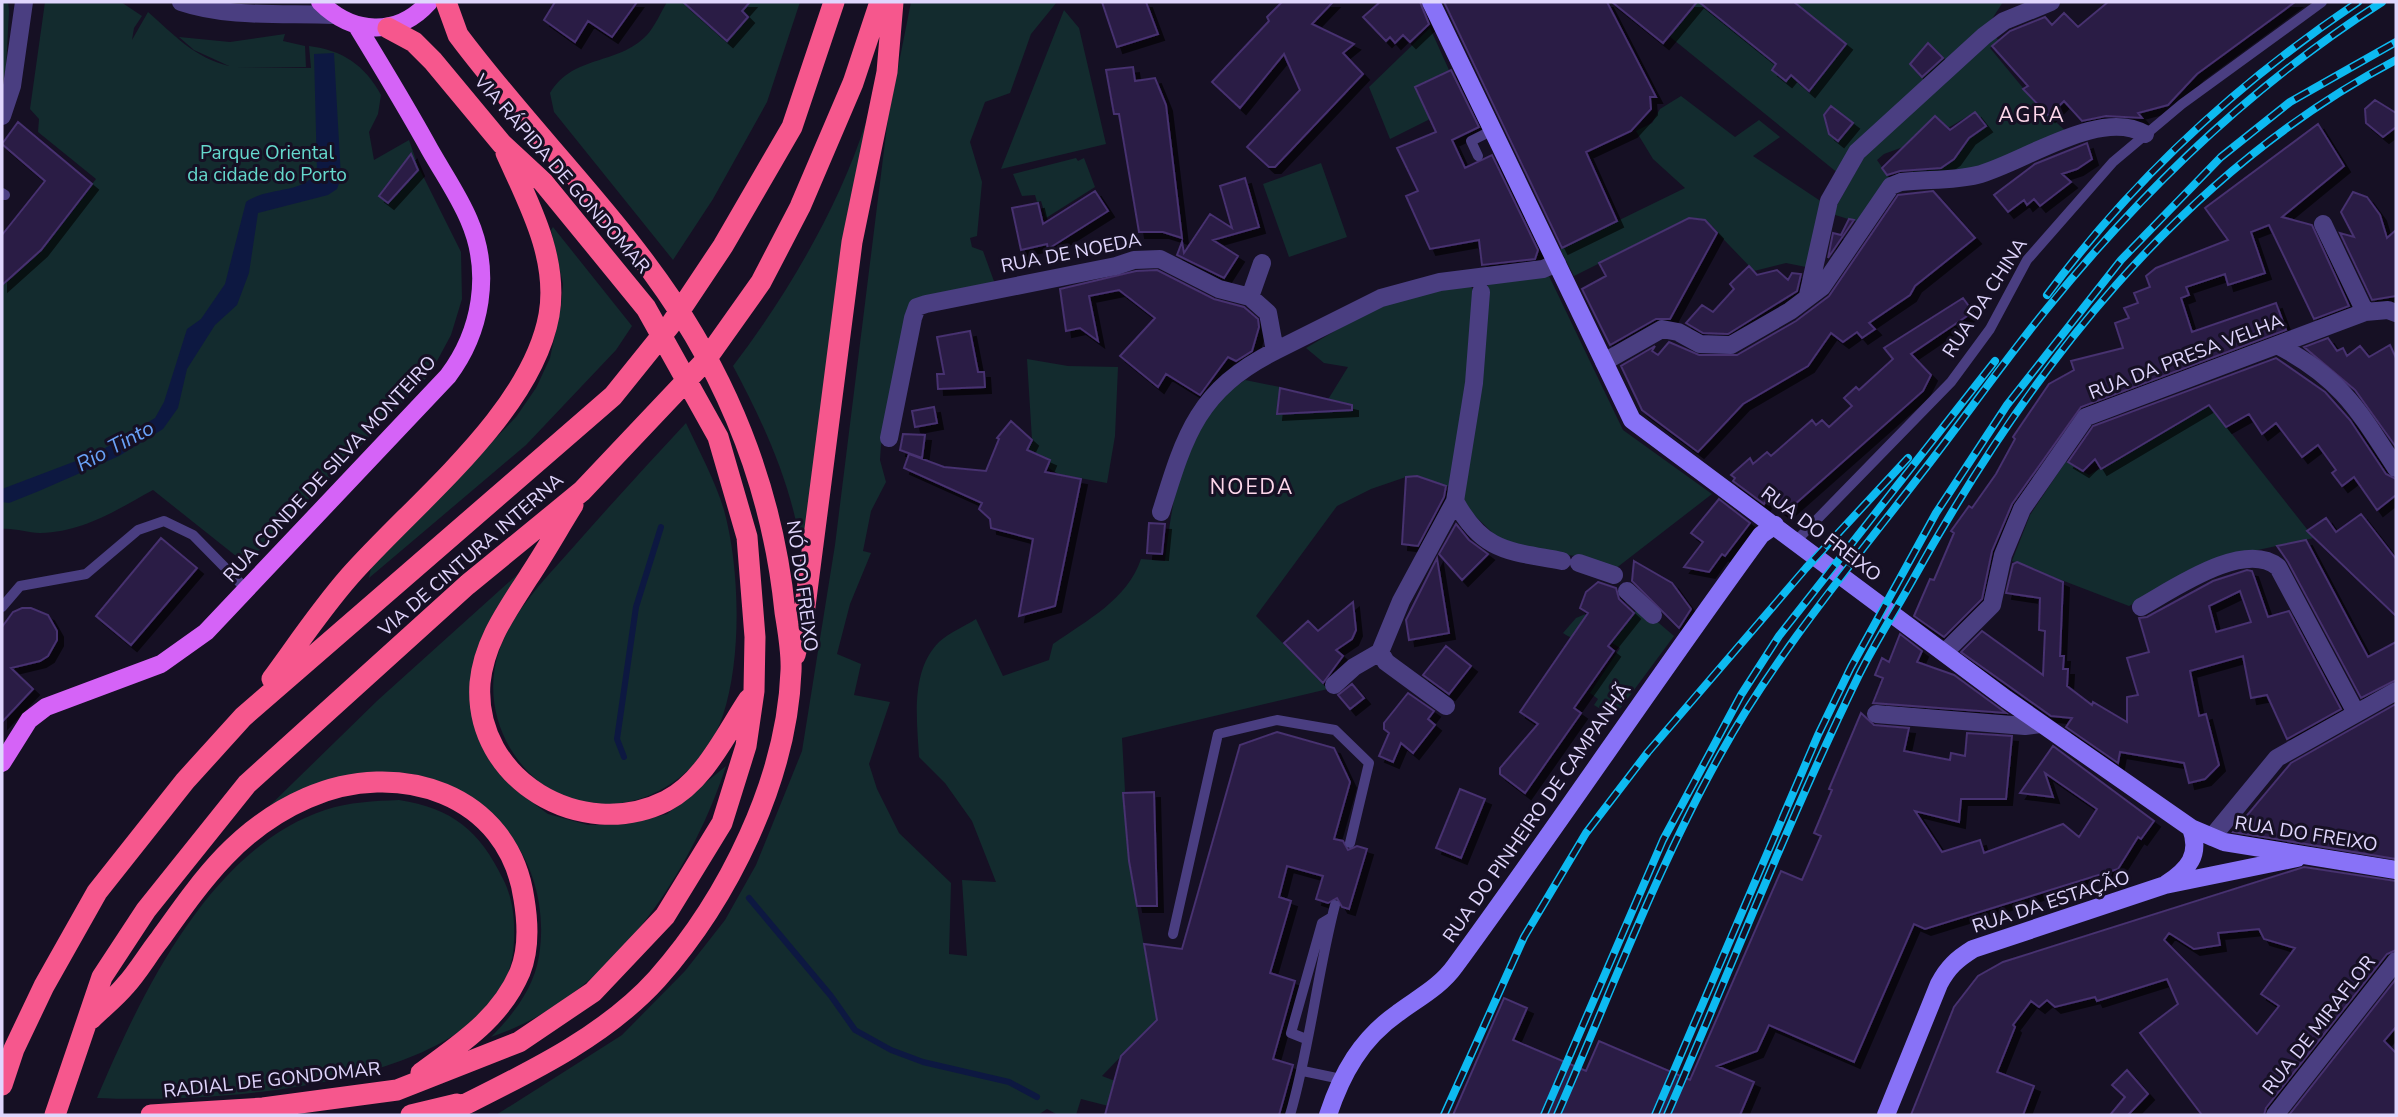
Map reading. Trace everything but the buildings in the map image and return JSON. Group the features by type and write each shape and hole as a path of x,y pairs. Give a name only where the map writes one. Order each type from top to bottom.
{"highway":[{"name":"NÓ DO FREIXO","path":"446,2 464,44 663,285 695,337 739,423 759,478 781,569 792,670 783,730 748,843 695,929 656,980 607,1022 542,1065 473,1101"},
{"name":"VIA DE CINTURA INTERNA","path":"2,1085 14,1049 44,986 97,892 185,781 243,717 613,396 671,324 723,247 792,127 834,2"},
{"name":"VIA DE CINTURA INTERNA","path":"55,1115 102,977 146,909 247,784 467,585 582,491 705,361 761,282 800,207 853,83 880,2"},
{"path":"792,670 803,622 852,242 887,72 893,2"},
{"name":"VIA RÁPIDA DE GONDOMAR","path":"388,28 414,42 433,61 502,144 543,182 646,308 718,437 747,537 755,637 754,691"},
{"path":"243,717 348,579 509,406 533,366 550,313 550,279 544,244 502,144"},
{"path":"582,491 511,601 489,644 484,663 480,684 485,722 491,741 517,778 552,803 592,815 616,816 641,810 667,800 689,784 706,765 754,691"},
{"path":"397,1090 519,1042 593,992 665,916 722,823 746,746 754,691"},
{"path":"89,1020 126,985 211,867 245,836 280,812 335,788 390,781 422,784 452,796 485,820 500,836 522,881 527,938 521,970 493,1017 397,1090"},
{"name":"RADIAL DE GONDOMAR","path":"151,1115 263,1108 397,1090"},
{"path":"411,1115 473,1101"},
{"path":"444,1115 473,1101"}],"main road":[{"path":"320,2 333,15 357,26 388,28 405,22 429,2"},
{"name":"RUA DO FREIXO","path":"1431,2 1632,420 2040,724 2190,828 2212,837 2304,857 2396,870"},
{"name":"RUA CONDE DE SILVA MONTEIRO","path":"2,763 29,720 46,707 160,664 183,651 206,632 448,376 464,355 479,308 482,279 469,221 357,26"},
{"name":"RUA DO PINHEIRO DE CAMPANHÃ","path":"1328,1115 1341,1079 1353,1057 1378,1029 1450,973 1680,636 1761,535 1775,525"},
{"name":"RUA DA ESTAÇÃO","path":"2165,885 2190,864 2196,845 2190,828"},
{"name":"RUA DA ESTAÇÃO","path":"1886,1115 1947,968 1973,949 2165,885 2304,857"}],"street":[{"path":"2,116 12,86 24,2"},
{"path":"181,2 206,10 252,6 333,15"},
{"path":"1808,295 1829,201 1857,152 2004,21 2016,2"},
{"path":"2004,21 2051,2"},
{"path":"1604,362 1661,329 1678,332 1700,344 1731,345 1790,311 1822,287 1891,186 1900,181 1977,175 2068,137 2124,126 2146,134"},
{"path":"2323,224 2365,312 2396,312"},
{"name":"RUA DE NOEDA","path":"889,438 917,307 1147,258 1168,261 1219,289 1250,297"},
{"path":"1262,263 1250,297 1268,313 1275,351"},
{"path":"1161,512 1197,414 1220,388 1275,351 1381,298 1440,282 1482,285 1556,263"},
{"path":"1334,685 1354,667 1380,652 1401,601 1455,501 1474,383 1482,285"},
{"name":"RUA DA PRESA VELHA","path":"1945,652 1992,605 2003,555 2022,509 2087,418 2365,312"},
{"path":"2277,345 2300,358 2347,395 2396,468"},
{"path":"1455,501 1463,516 1496,548 1571,562 1614,575"},
{"path":"2140,607 2218,566 2244,559 2271,561 2278,567 2357,713"},
{"path":"1627,591 1653,615"},
{"path":"1380,652 1386,662 1446,706"},
{"path":"2212,837 2277,758 2396,691"},
{"path":"1876,714 2025,726 2040,724"},
{"name":"RUA DE MIRAFLOR","path":"2275,1115 2396,961"}],"lane":[{"name":"RUA DA CHINA","path":"1796,541 1951,382 1990,328 2027,260 2113,162 2146,134 2322,2"},
{"path":"1478,156 1471,141 1491,131"},
{"path":"2,607 20,586 86,574 138,530 164,521 193,536 246,589"},
{"path":"1173,934 1218,734 1277,720 1335,730 1369,763 1350,844"},
{"path":"1290,1115 1303,1071 1306,1039 1335,905"},
{"path":"1306,1039 1292,1033 1322,923 1332,917"},
{"path":"1303,1071 1341,1079"}],"green space":[{"path":"2,2 8,2 9,11 6,68 2,84"},
{"name":"Parque Oriental da cidade do Porto","path":"45,2 121,2 142,16 134,28 132,40 148,12 195,51 229,66 194,50 179,37 230,42 285,34 283,41 305,46 306,67 235,68 311,68 309,46 342,55 368,75 381,95 378,114 369,132 374,160 409,140 418,166 461,252 462,299 451,335 430,374 246,564 153,490 99,519 71,529 40,533 2,529 2,285 41,250 96,179 38,132 39,119 30,109"},
{"path":"667,2 683,2 727,40 748,17 742,11 750,2 800,2 767,102 713,199 673,260 554,112 550,93 571,72 635,45 650,31"},
{"path":"911,2 1057,2 1031,34 1010,93 985,102 970,142 982,182 977,236 970,238 972,247 983,251 995,284 916,302 881,445 880,460 886,482 871,511 863,551 871,553 850,604 837,654 861,664 854,695 890,702 869,764 877,789 899,833 951,883 949,954 967,956 962,880 996,882 972,821 945,783 919,757 919,681 923,667 939,642 976,619 1003,676 1049,660 1053,644 1116,598 1135,573 1141,559 1165,561 1172,510 1185,453 1198,424 1219,400 1245,380 1280,387 1277,414 1321,411 1348,367 1324,363 1306,348 1384,302 1470,285 1475,293 1469,383 1450,487 1417,476 1406,477 1371,489 1337,506 1256,616 1328,689 1122,738 1129,861 1157,1019 1102,1076 1115,1081 1128,1111 1081,1099 1076,1115 1058,1115 1047,1109 1038,1115 496,1115 622,1035 685,971 725,920 756,865 802,751 835,545 888,118"},
{"path":"1665,2 2003,2 1992,19 1854,148 1839,174 1669,36 1684,17"},
{"path":"1064,10 1079,28 1106,144 1001,169"},
{"path":"1430,28 1449,70 1415,87 1430,119 1390,139 1369,87"},
{"path":"1994,35 1999,41 1990,48 2037,105 2068,133 1974,172 1906,177 1927,158 1936,170 1947,164 1966,134 1970,138 1986,126 1975,112 1948,128 1935,116 1903,147 1884,154 1877,160 1890,179 1861,223 1832,214 1869,148"},
{"path":"1681,96 1735,137 1759,120 1780,137 1753,156 1822,202 1806,267 1786,263 1754,271 1705,220 1690,218 1574,276 1560,249 1685,188 1653,159 1636,131 1652,123 1660,109"},
{"path":"866,122 801,584 800,542 788,491 754,406 733,366 773,310 810,249 841,186"},
{"path":"1076,158 1078,161 1084,158 1095,187 1046,218 1041,201 1037,202 1035,195 1022,196 1013,174"},
{"path":"1321,163 1347,237 1289,257 1263,184"},
{"path":"553,227 632,326 616,350 526,445 369,578 371,568 516,417 536,388 550,358 561,306 563,284 551,230"},
{"path":"1549,276 1623,430 1712,494 1615,569 1584,557 1549,553 1501,541 1471,512 1460,495 1480,384 1488,283"},
{"path":"1027,359 1068,366 1118,367 1115,436 1107,483 1058,474 1047,467 1050,460 1024,457 1032,440"},
{"path":"2209,405 2314,538 2216,559 2129,606 2012,561 2030,515 2066,461 2089,475"},
{"path":"686,423 724,510 733,558 736,640 723,715 707,748 685,773 657,792 626,802 594,804 563,796 534,777 504,737 496,713 493,689 499,651 513,621 532,594"},
{"path":"519,573 479,655 494,765 514,789 548,814 588,825 627,824 667,814 726,766 690,851 666,891 638,929 607,964 572,994 533,1019 491,1037 515,1010 532,979 539,956 541,922 536,889 524,858 507,831 485,807 458,789 426,777 392,772 374,773 338,782 253,822 378,700"},
{"path":"1639,606 1674,636 1617,713 1606,705 1602,710 1594,705 1598,699 1590,693 1620,648 1604,640 1577,639 1563,633 1576,618 1588,613 1619,633"},
{"path":"399,800 434,809 462,824 485,848 509,894 514,918 514,941 499,991 462,1030 409,1058 344,1078 275,1090 207,1097 97,1098 135,1014 184,929 214,890 247,856 284,829 325,810 371,801"}],"water":[{"name":"Rio Tinto","path":"334,53 341,178 337,189 328,195 258,213 249,273 237,305 215,325 187,369 178,408 163,429 119,456 9,503 2,502 2,489 97,453 155,418 164,402 187,329 201,319 225,284 246,202 264,194 302,184 317,172 314,54"}],"waterway":[{"path":"624,757 617,739 636,607 661,527"},
{"path":"749,898 831,996 855,1030 891,1050 923,1062 1009,1082 1037,1097"}],"railway":[{"path":"2047,295 2115,211 2190,135 2271,65 2358,2"},
{"path":"1557,1115 1654,888 1697,799 1765,681 1815,611 2029,331 2120,224 2244,104 2288,68 2382,2"},
{"path":"1655,1115 1818,735 1851,667 1936,513 2007,405 2121,260 2221,157 2290,102 2396,42"},
{"path":"1667,1115 1784,839 1859,675 1957,505 2006,428 2059,355 2116,285 2178,220 2245,160 2318,107 2396,60"},
{"path":"1544,1115 1663,840 1741,695 1779,636 1995,361"},
{"path":"1444,1115 1524,937 1586,833 1648,752 1806,568 1908,458"}],"district":[{"name":"AGRA","path":"2032,115"},
{"name":"NOEDA","path":"1252,487"}]}
